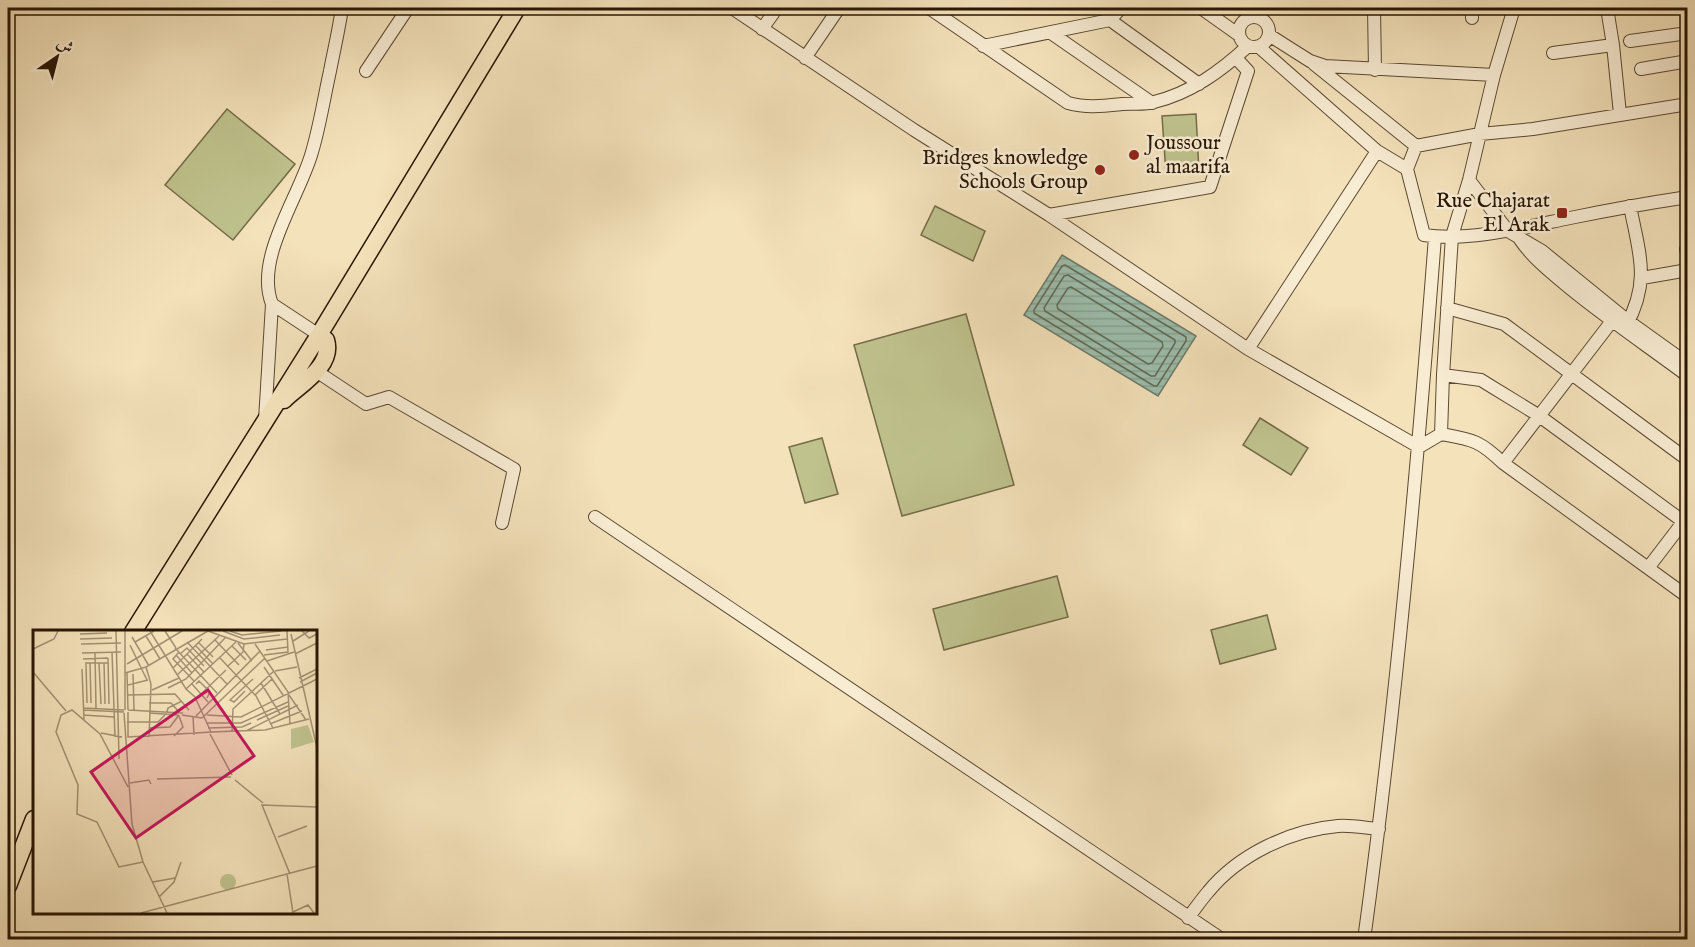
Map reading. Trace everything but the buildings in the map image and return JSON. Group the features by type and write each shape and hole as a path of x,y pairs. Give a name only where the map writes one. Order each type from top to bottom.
{"main road":[{"path":"134,630 319,335 517,8"},
{"path":"265,420 316,371 327,349 326,340 319,335"},
{"path":"8,886 33,822"}],"street":[{"path":"265,420 272,304 268,281 272,252 313,149 342,8"},
{"path":"366,71 408,8"},
{"path":"732,8 805,58 1049,215 1248,350 1419,447"},
{"path":"762,29 777,8"},
{"path":"805,58 839,8"},
{"path":"929,8 1068,103 1090,107 1152,103 1199,84 1260,43 1267,23 1258,14 1241,8"},
{"path":"983,46 1110,21 1121,8"},
{"path":"1201,8 1239,35 1244,44 1260,43 1299,55 1310,62 1416,146 1688,104"},
{"path":"1374,8 1376,70"},
{"path":"1441,434 1452,236 1514,8"},
{"path":"1607,8 1620,114"},
{"path":"1239,35 1241,24 1258,14"},
{"path":"1110,21 1199,84"},
{"path":"1051,33 1152,103"},
{"path":"1630,41 1688,33"},
{"path":"1260,43 1377,151 1407,169"},
{"path":"1553,53 1613,45"},
{"path":"1049,215 1210,187 1248,71 1236,57"},
{"path":"1641,69 1688,61"},
{"path":"1310,62 1325,66 1376,70 1494,75"},
{"path":"1416,146 1407,169 1424,235 1435,237 1513,234 1630,206 1688,197"},
{"path":"1248,350 1377,151"},
{"path":"1469,180 1528,252 1611,321 1626,325 1688,364"},
{"path":"1626,325 1641,292 1642,278 1630,206"},
{"path":"1513,234 1548,255 1626,325 1688,376"},
{"path":"1364,939 1379,829 1419,447 1435,237"},
{"path":"1642,278 1688,270"},
{"path":"272,304 319,335"},
{"path":"1447,308 1504,324 1572,372 1688,460"},
{"path":"1503,463 1611,321"},
{"path":"316,371 366,404 389,397 514,469 502,523"},
{"path":"1443,375 1480,380 1538,415 1686,521 1648,568"},
{"path":"1419,447 1441,434 1481,444 1503,463 1688,597"},
{"path":"595,517 1188,918 1223,939"},
{"path":"1188,918 1209,890 1239,864 1263,848 1301,833 1338,826 1379,829"}],"green space":[{"path":"227,109 295,164 233,240 165,185"},
{"path":"1196,114 1199,172 1166,174 1162,116"},
{"path":"935,206 985,231 973,261 921,235"},
{"path":"966,314 1014,485 902,516 854,345"},
{"path":"1260,418 1308,448 1291,475 1243,445"},
{"path":"822,438 838,494 805,503 789,447"},
{"path":"1057,576 1068,617 944,650 933,609"},
{"path":"1267,615 1276,649 1220,664 1211,630"}],"water":[{"path":"1062,255 1196,336 1158,396 1024,315"}],"place":[{"name":"Joussour al maarifa","path":"1134,155"},
{"name":"Bridges knowledge Schools Group","path":"1100,170"},
{"name":"Rue Chajarat El Arak","path":"1562,213"}]}
